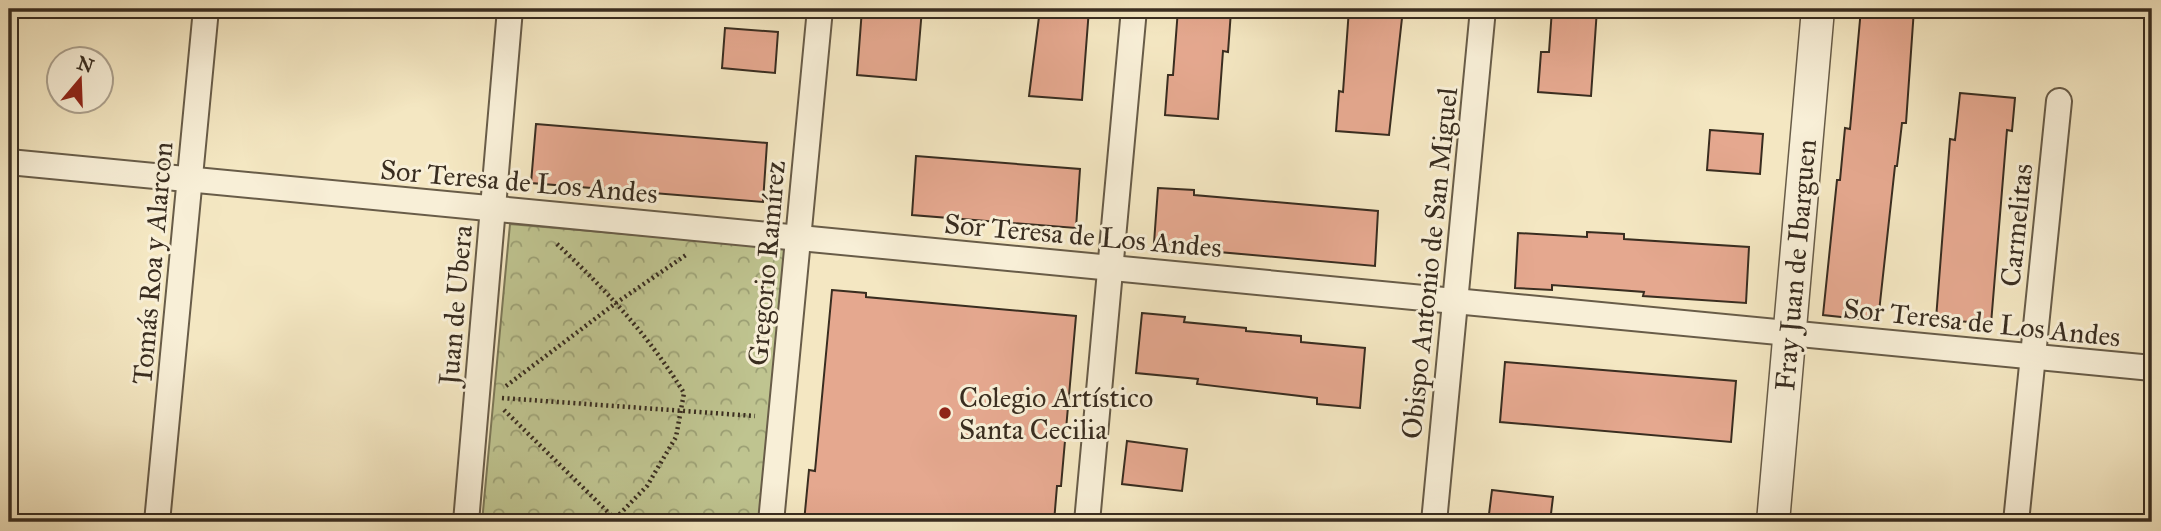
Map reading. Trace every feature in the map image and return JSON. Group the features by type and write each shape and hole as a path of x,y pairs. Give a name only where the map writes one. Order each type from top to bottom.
{"street":[{"name":"Tomás Roa y Alarcon","path":"157,522 206,9"},
{"name":"Juan de Ubera","path":"466,522 510,9"},
{"name":"Gregorio Ramírez","path":"771,522 820,9"},
{"path":"1087,522 1134,9"},
{"name":"Obispo Antonio de San Miguel","path":"1434,522 1483,9"},
{"name":"Fray Juan de Ibarguen","path":"1773,522 1818,9"},
{"name":"Carmelitas","path":"2016,522 2059,101"},
{"name":"Sor Teresa de Los Andes","path":"9,162 2152,368"}],"path":[{"path":"492,397 616,303 724,230"},
{"path":"492,397 615,521 647,486 676,437 684,393 659,352 616,303 554,241"},
{"path":"492,397 781,418"}],"green space":[{"path":"510,224 787,248 763,522 482,522"}],"building":[{"path":"862,9 922,9 916,80 857,75"},
{"path":"1040,9 1089,9 1082,100 1029,96"},
{"path":"1178,9 1231,11 1228,52 1223,51 1218,119 1165,115 1168,75 1173,75"},
{"path":"1349,9 1403,9 1389,135 1336,131 1339,91 1343,92"},
{"path":"1552,9 1597,9 1591,96 1538,92 1541,52 1549,52"},
{"path":"1861,9 1914,9 1906,123 1902,123 1895,166 1878,321 1823,315 1837,180 1840,180 1845,128 1850,129"},
{"path":"725,28 778,32 775,73 722,68"},
{"path":"1960,93 2015,98 2012,131 2007,130 1991,324 1936,319 1950,139 1955,140"},
{"path":"536,124 767,143 763,202 531,183"},
{"path":"1710,130 1763,134 1760,174 1707,170"},
{"path":"916,156 1080,169 1076,228 912,215"},
{"path":"1158,188 1194,190 1194,195 1378,211 1375,266 1219,252 1219,248 1154,243"},
{"path":"1587,232 1624,234 1624,239 1749,247 1746,303 1643,296 1644,292 1552,285 1552,290 1515,288 1518,233 1587,237"},
{"name":"Colegio Artístico Santa Cecilia","path":"832,290 866,293 866,297 1076,316 1061,486 1057,486 1054,522 804,522 809,470 815,471"},
{"path":"1142,313 1185,317 1184,322 1246,328 1246,331 1301,336 1301,342 1365,348 1360,408 1317,404 1317,398 1197,384 1198,379 1136,373"},
{"path":"1505,362 1736,381 1731,442 1500,422"},
{"path":"1127,441 1187,449 1182,491 1122,484"},
{"path":"1492,490 1553,497 1550,522 1488,522"}],"place":[{"name":"Colegio Artístico Santa Cecilia","path":"945,413"}]}
